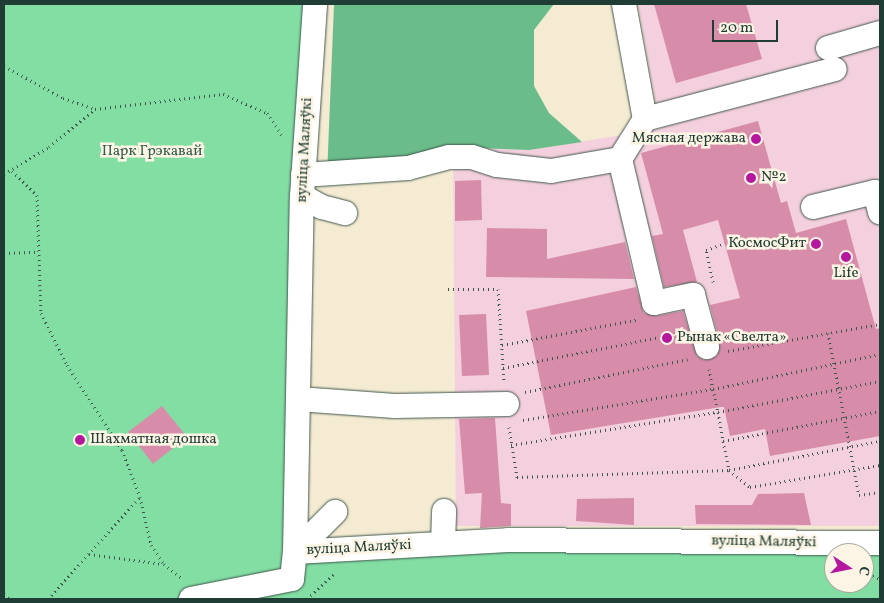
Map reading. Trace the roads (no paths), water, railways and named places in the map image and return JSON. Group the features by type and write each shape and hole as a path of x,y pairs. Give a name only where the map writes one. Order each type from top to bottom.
{"street":[{"name":"вуліца Маляўкі","path":"314,4 302,185 295,552 508,540 880,543"},
{"path":"624,4 645,119"},
{"path":"707,350 693,295 654,303 620,159 645,119 832,59 880,33"},
{"path":"302,185 408,168 449,157 472,157 506,166 551,171 620,159"},
{"path":"302,185 322,207 345,214"},
{"path":"813,208 875,192 880,212"},
{"path":"298,399 394,406 516,406"},
{"path":"443,543 444,511"},
{"path":"191,599 292,579 295,552 335,512"}],"place":[{"name":"Мясная держава","path":"756,139"},
{"name":"№2","path":"751,178"},
{"name":"КосмосФит","path":"816,244"},
{"name":"Life","path":"846,257"},
{"name":"Рынак «Свелта»","path":"667,338"},
{"name":"Шахматная дошка","path":"80,440"}],"park label":[{"name":"Парк Грэкавай","path":"152,152"}]}
